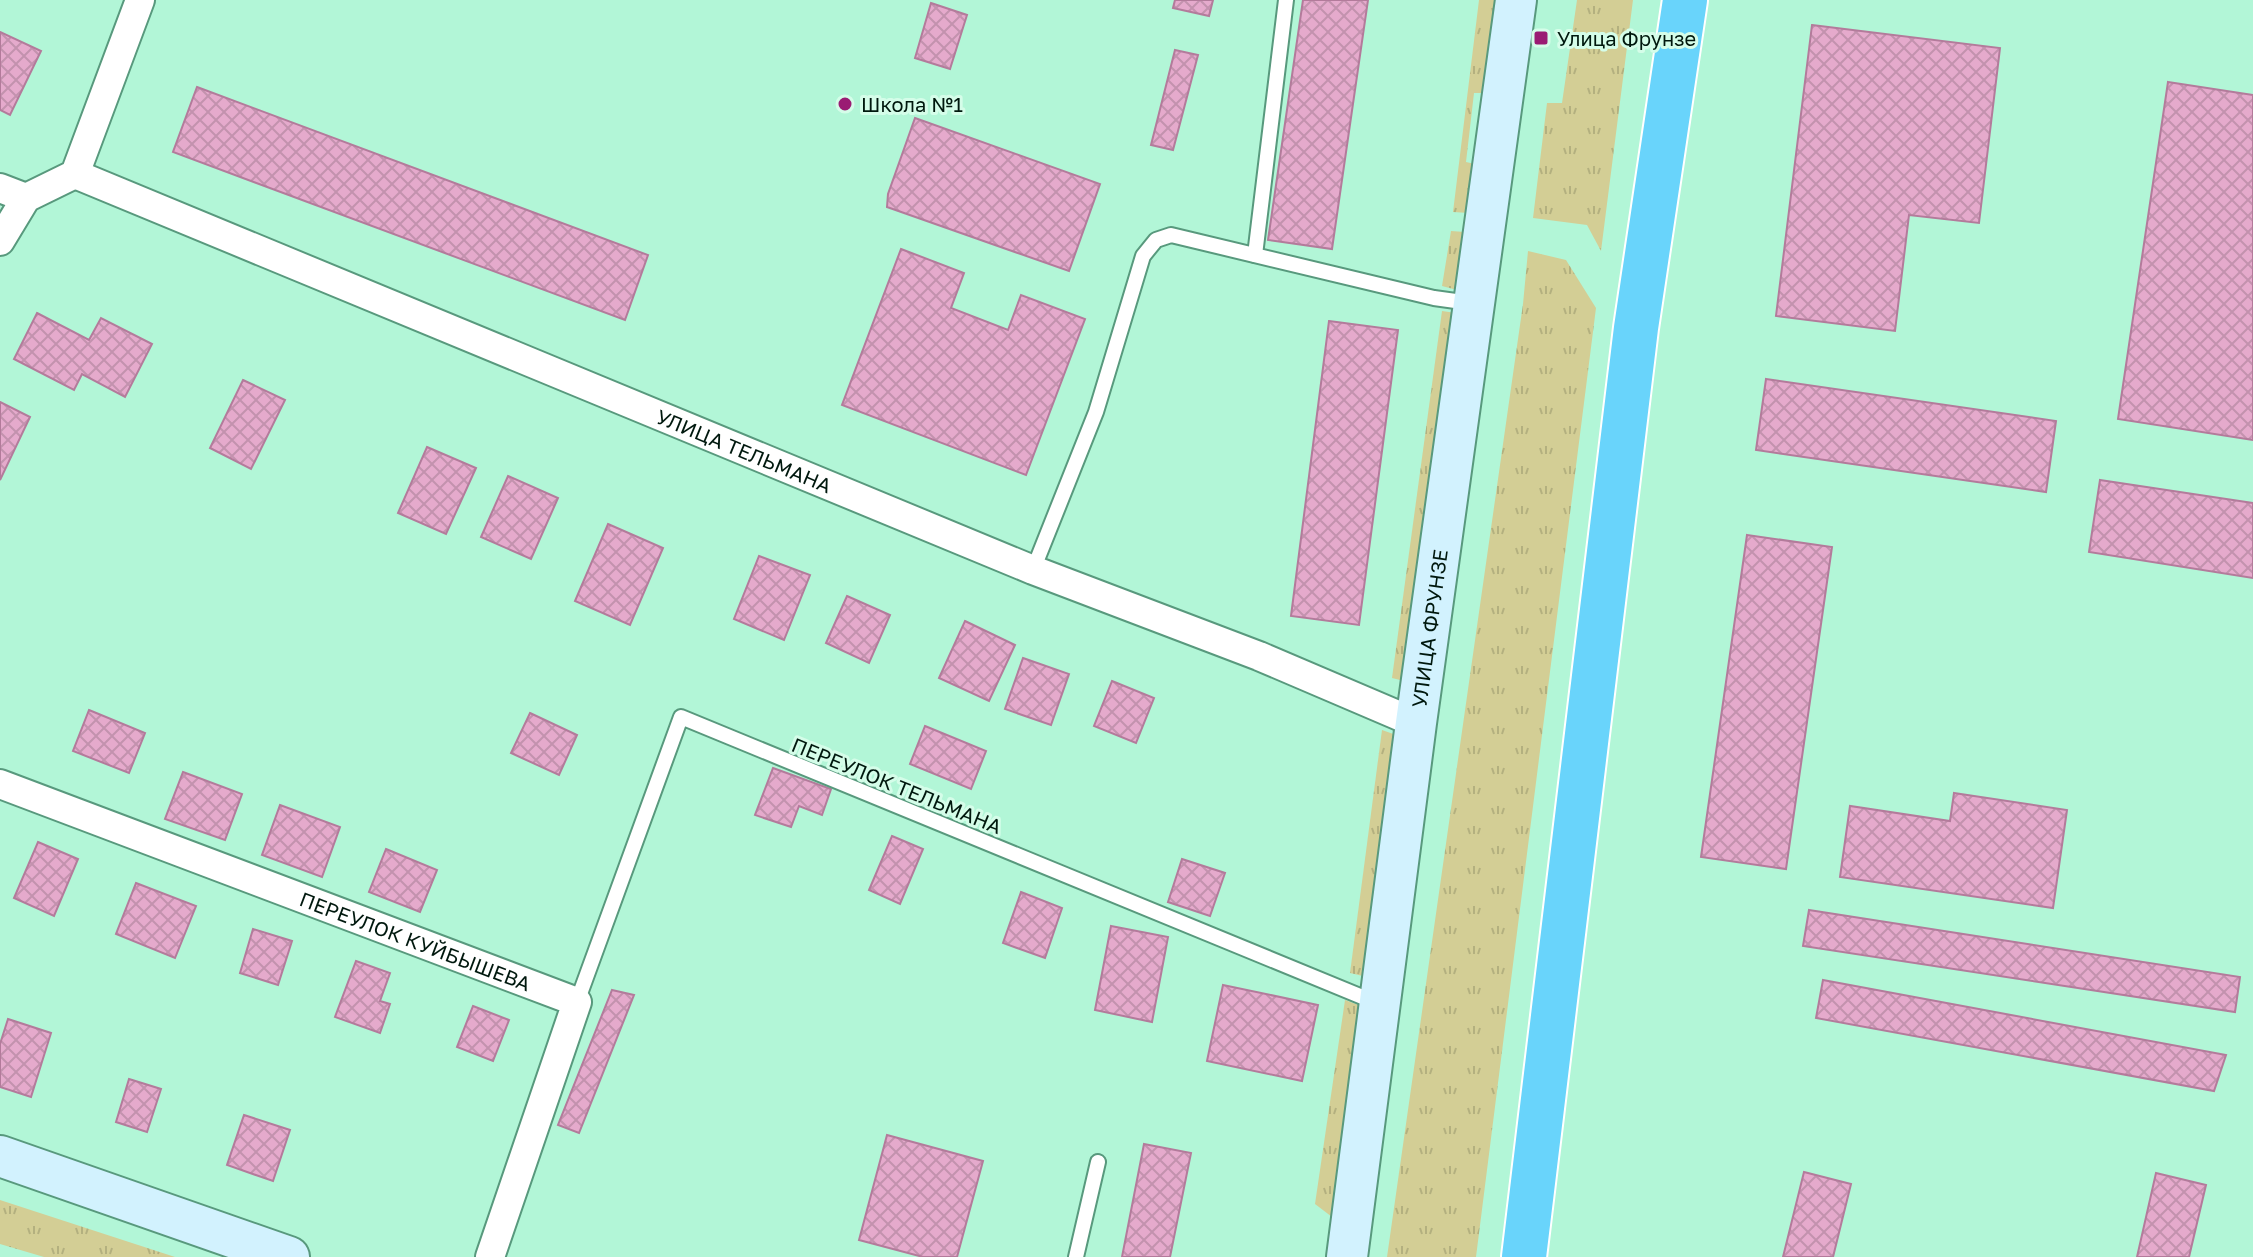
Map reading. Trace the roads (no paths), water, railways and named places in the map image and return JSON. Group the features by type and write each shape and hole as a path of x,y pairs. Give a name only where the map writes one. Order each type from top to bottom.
{"highway":[{"path":"1524,1257 1636,328 1685,0"}],"main road":[{"name":"УЛИЦА ФРУНЗЕ","path":"1347,1257 1378,1004 1516,0"},
{"path":"0,1156 289,1257"}],"street":[{"path":"0,241 13,193 75,174 140,0"},
{"name":"УЛИЦА ТЕЛЬМАНА","path":"75,174 1033,570 1259,656 1416,723"},
{"name":"ПЕРЕУЛОК КУЙБЫШЕВА","path":"0,784 577,1002"},
{"path":"490,1257 577,1002"}],"lane":[{"path":"1255,255 1286,0"},
{"path":"1033,570 1096,412 1143,256 1156,240 1171,235 1434,298 1476,304"},
{"name":"ПЕРЕУЛОК ТЕЛЬМАНА","path":"577,1002 681,717 1378,1004"},
{"path":"1076,1257 1098,1162"}],"place":[{"name":"Улица Фрунзе","path":"1541,38"},
{"name":"Школа №1","path":"845,104"}]}
